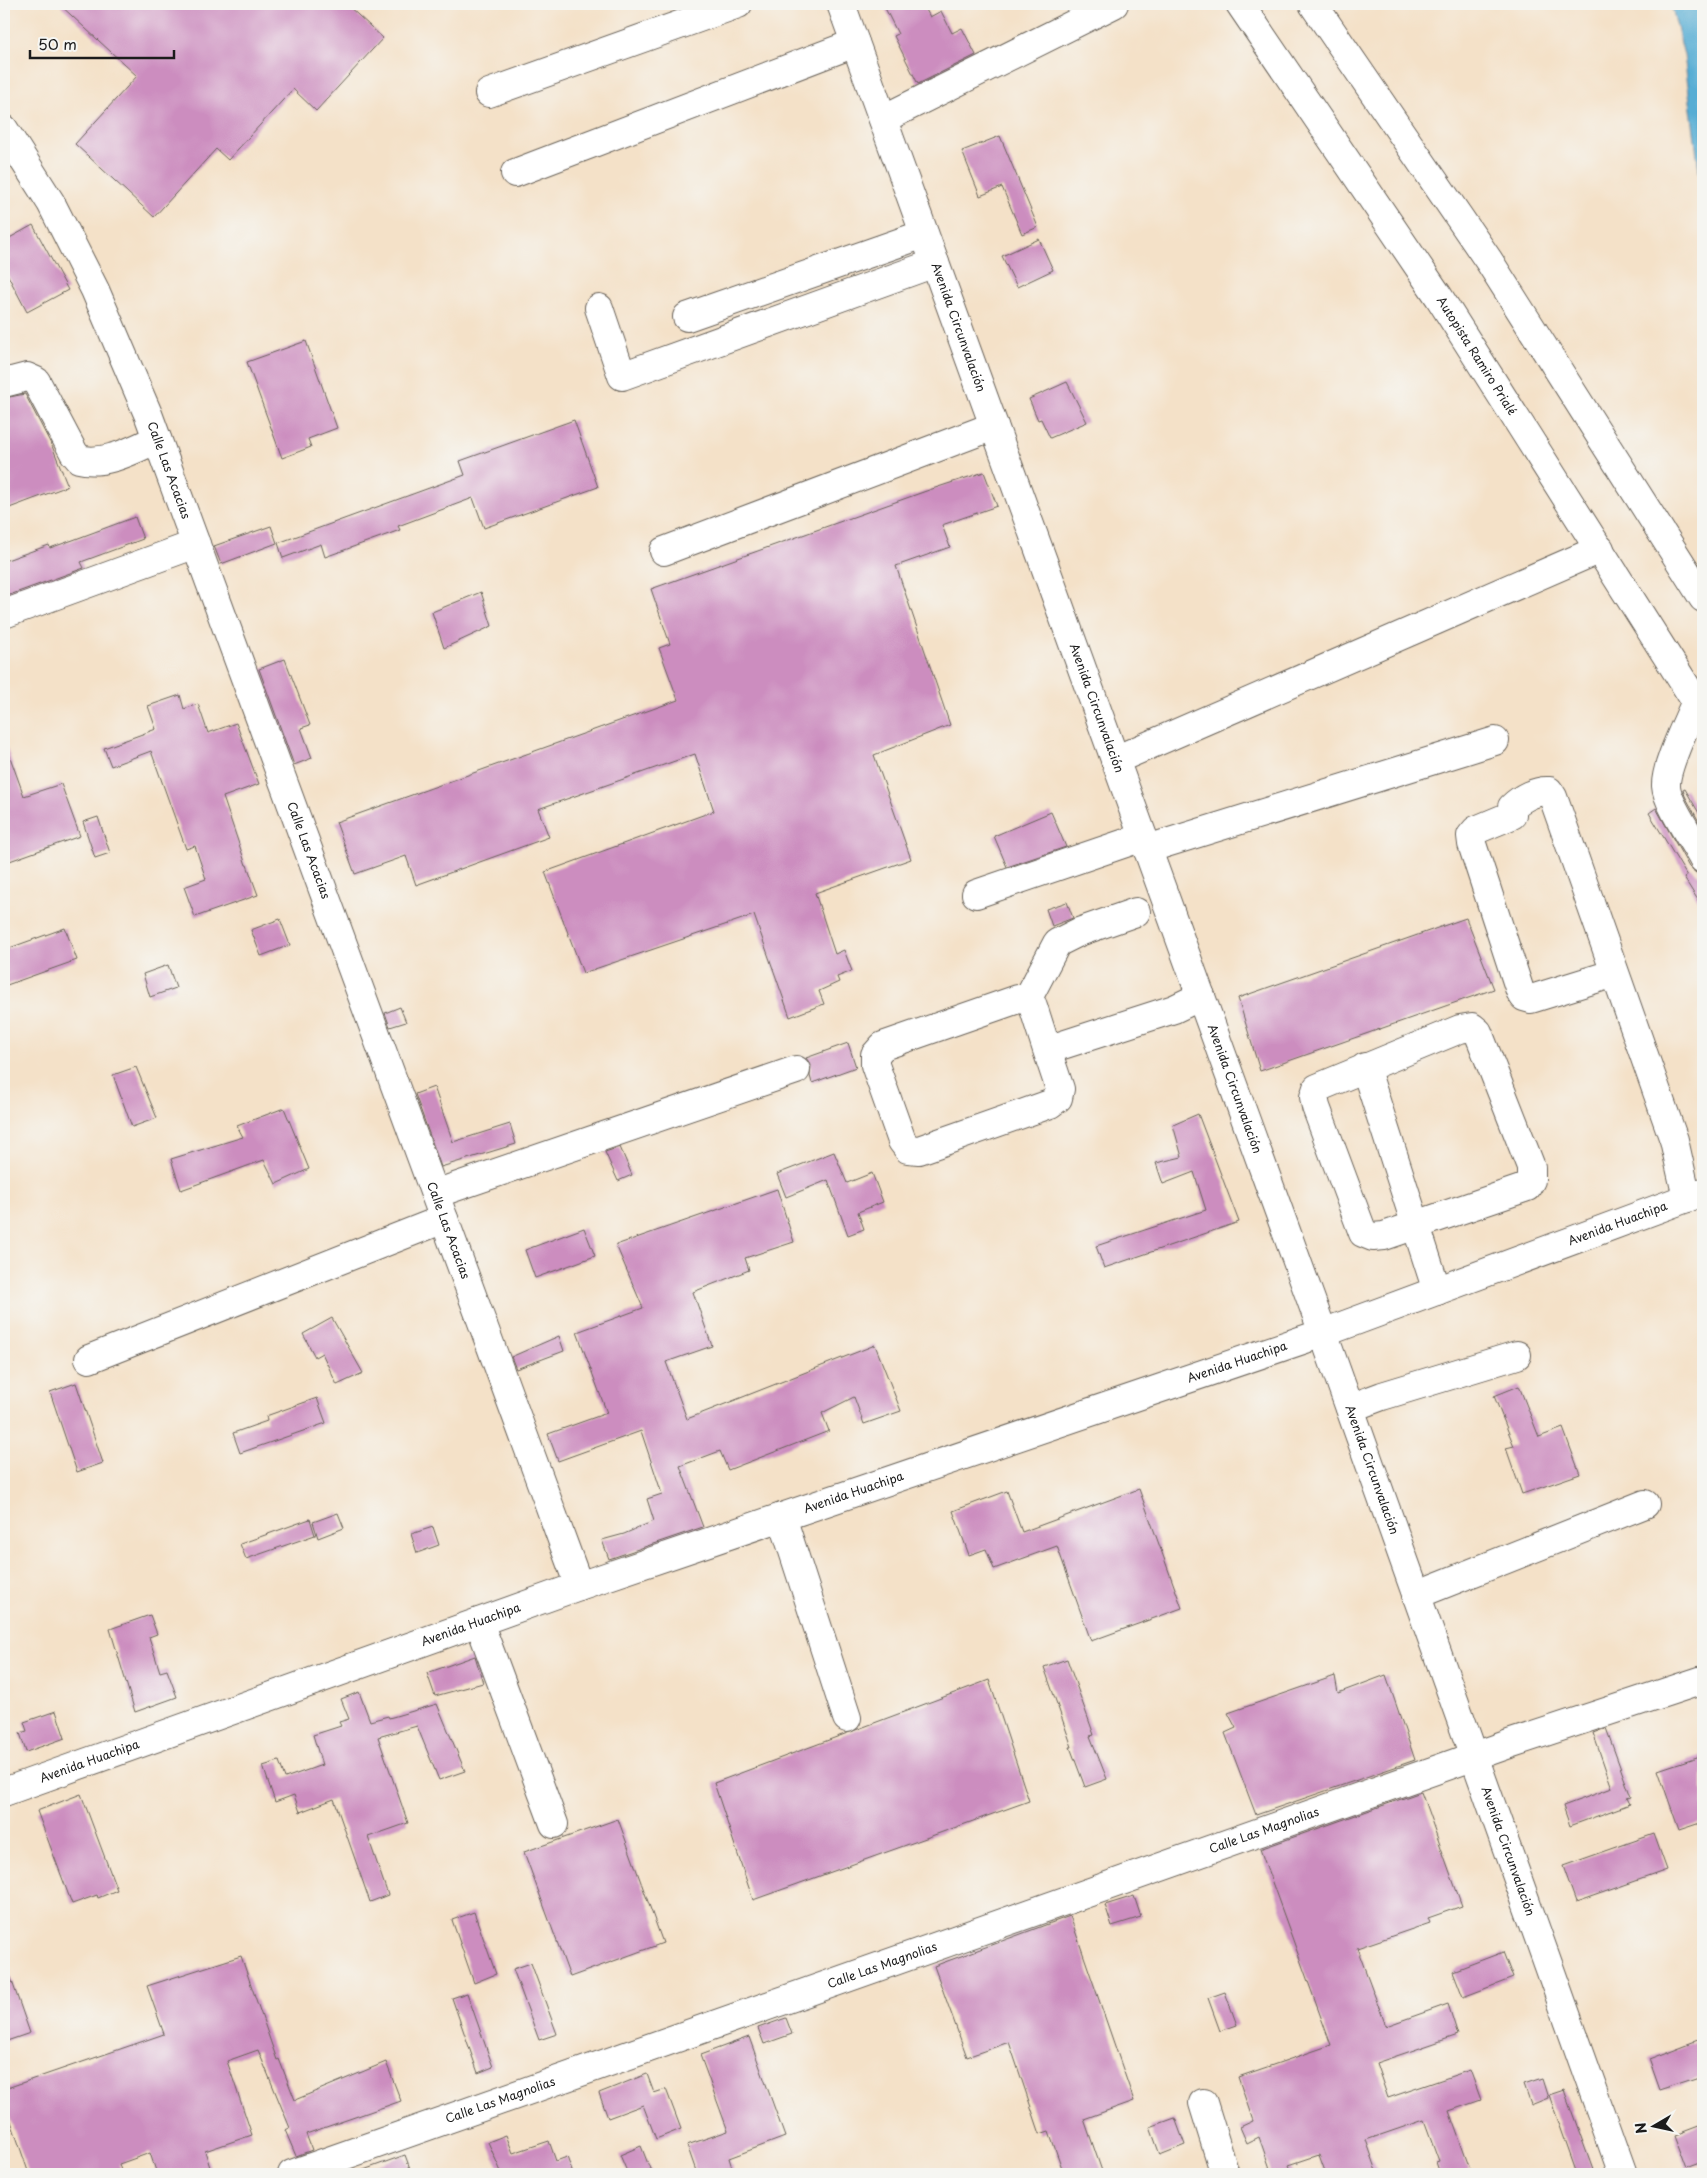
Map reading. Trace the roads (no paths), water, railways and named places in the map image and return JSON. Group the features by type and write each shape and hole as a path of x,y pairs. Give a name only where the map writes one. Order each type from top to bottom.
{"main road":[{"path":"489,93 738,4"},
{"name":"Avenida Circunvalación","path":"841,4 1350,1408 1622,2174"},
{"path":"883,119 1114,4"},
{"name":"Autopista Ramiro Prialé","path":"1240,4 1439,297 1700,707"},
{"path":"1313,4 1489,261 1703,598"},
{"path":"515,173 855,43"},
{"name":"Calle Las Acacias","path":"4,129 51,203 95,290 157,439 579,1586"},
{"path":"687,317 924,234"},
{"path":"599,308 622,376 935,263"},
{"path":"4,383 27,378 36,381 74,453 80,459 94,461 128,452 157,439"},
{"path":"664,551 994,426"},
{"path":"4,614 196,544"},
{"path":"1115,760 1600,549"},
{"path":"1700,707 1673,755 1666,785 1670,800 1703,858"},
{"path":"976,894 1495,741"},
{"path":"1615,973 1530,999 1524,997 1520,992 1472,844 1471,836 1476,830 1512,815 1512,807 1518,801 1542,791 1549,791 1553,797 1695,1195"},
{"path":"1026,1000 1057,943 1079,932 1136,912"},
{"path":"1047,1050 1174,1009 1201,996"},
{"path":"1018,999 1026,1000 1033,1006 1060,1089 1058,1098 1050,1104 919,1150 908,1149 902,1142 875,1065 875,1055 883,1046 1018,999"},
{"path":"1472,1028 1478,1032 1531,1166 1531,1180 1527,1187 1415,1226 1384,1236 1373,1237 1363,1233 1316,1107 1314,1096 1317,1088 1365,1067 1460,1029 1472,1028"},
{"path":"1365,1067 1437,1291"},
{"path":"435,1194 796,1070"},
{"name":"Avenida Huachipa","path":"4,1792 579,1586 1323,1334 1695,1195"},
{"path":"89,1359 444,1219"},
{"path":"1350,1408 1382,1396 1517,1355"},
{"path":"1416,1595 1645,1504"},
{"path":"782,1517 847,1718"},
{"path":"479,1622 554,1824"},
{"name":"Calle Las Magnolias","path":"292,2174 1512,1743 1703,1680"},
{"path":"1203,2103 1225,2174"}],"water":[{"path":"1671,4 1703,4 1703,201 1684,55"}]}
